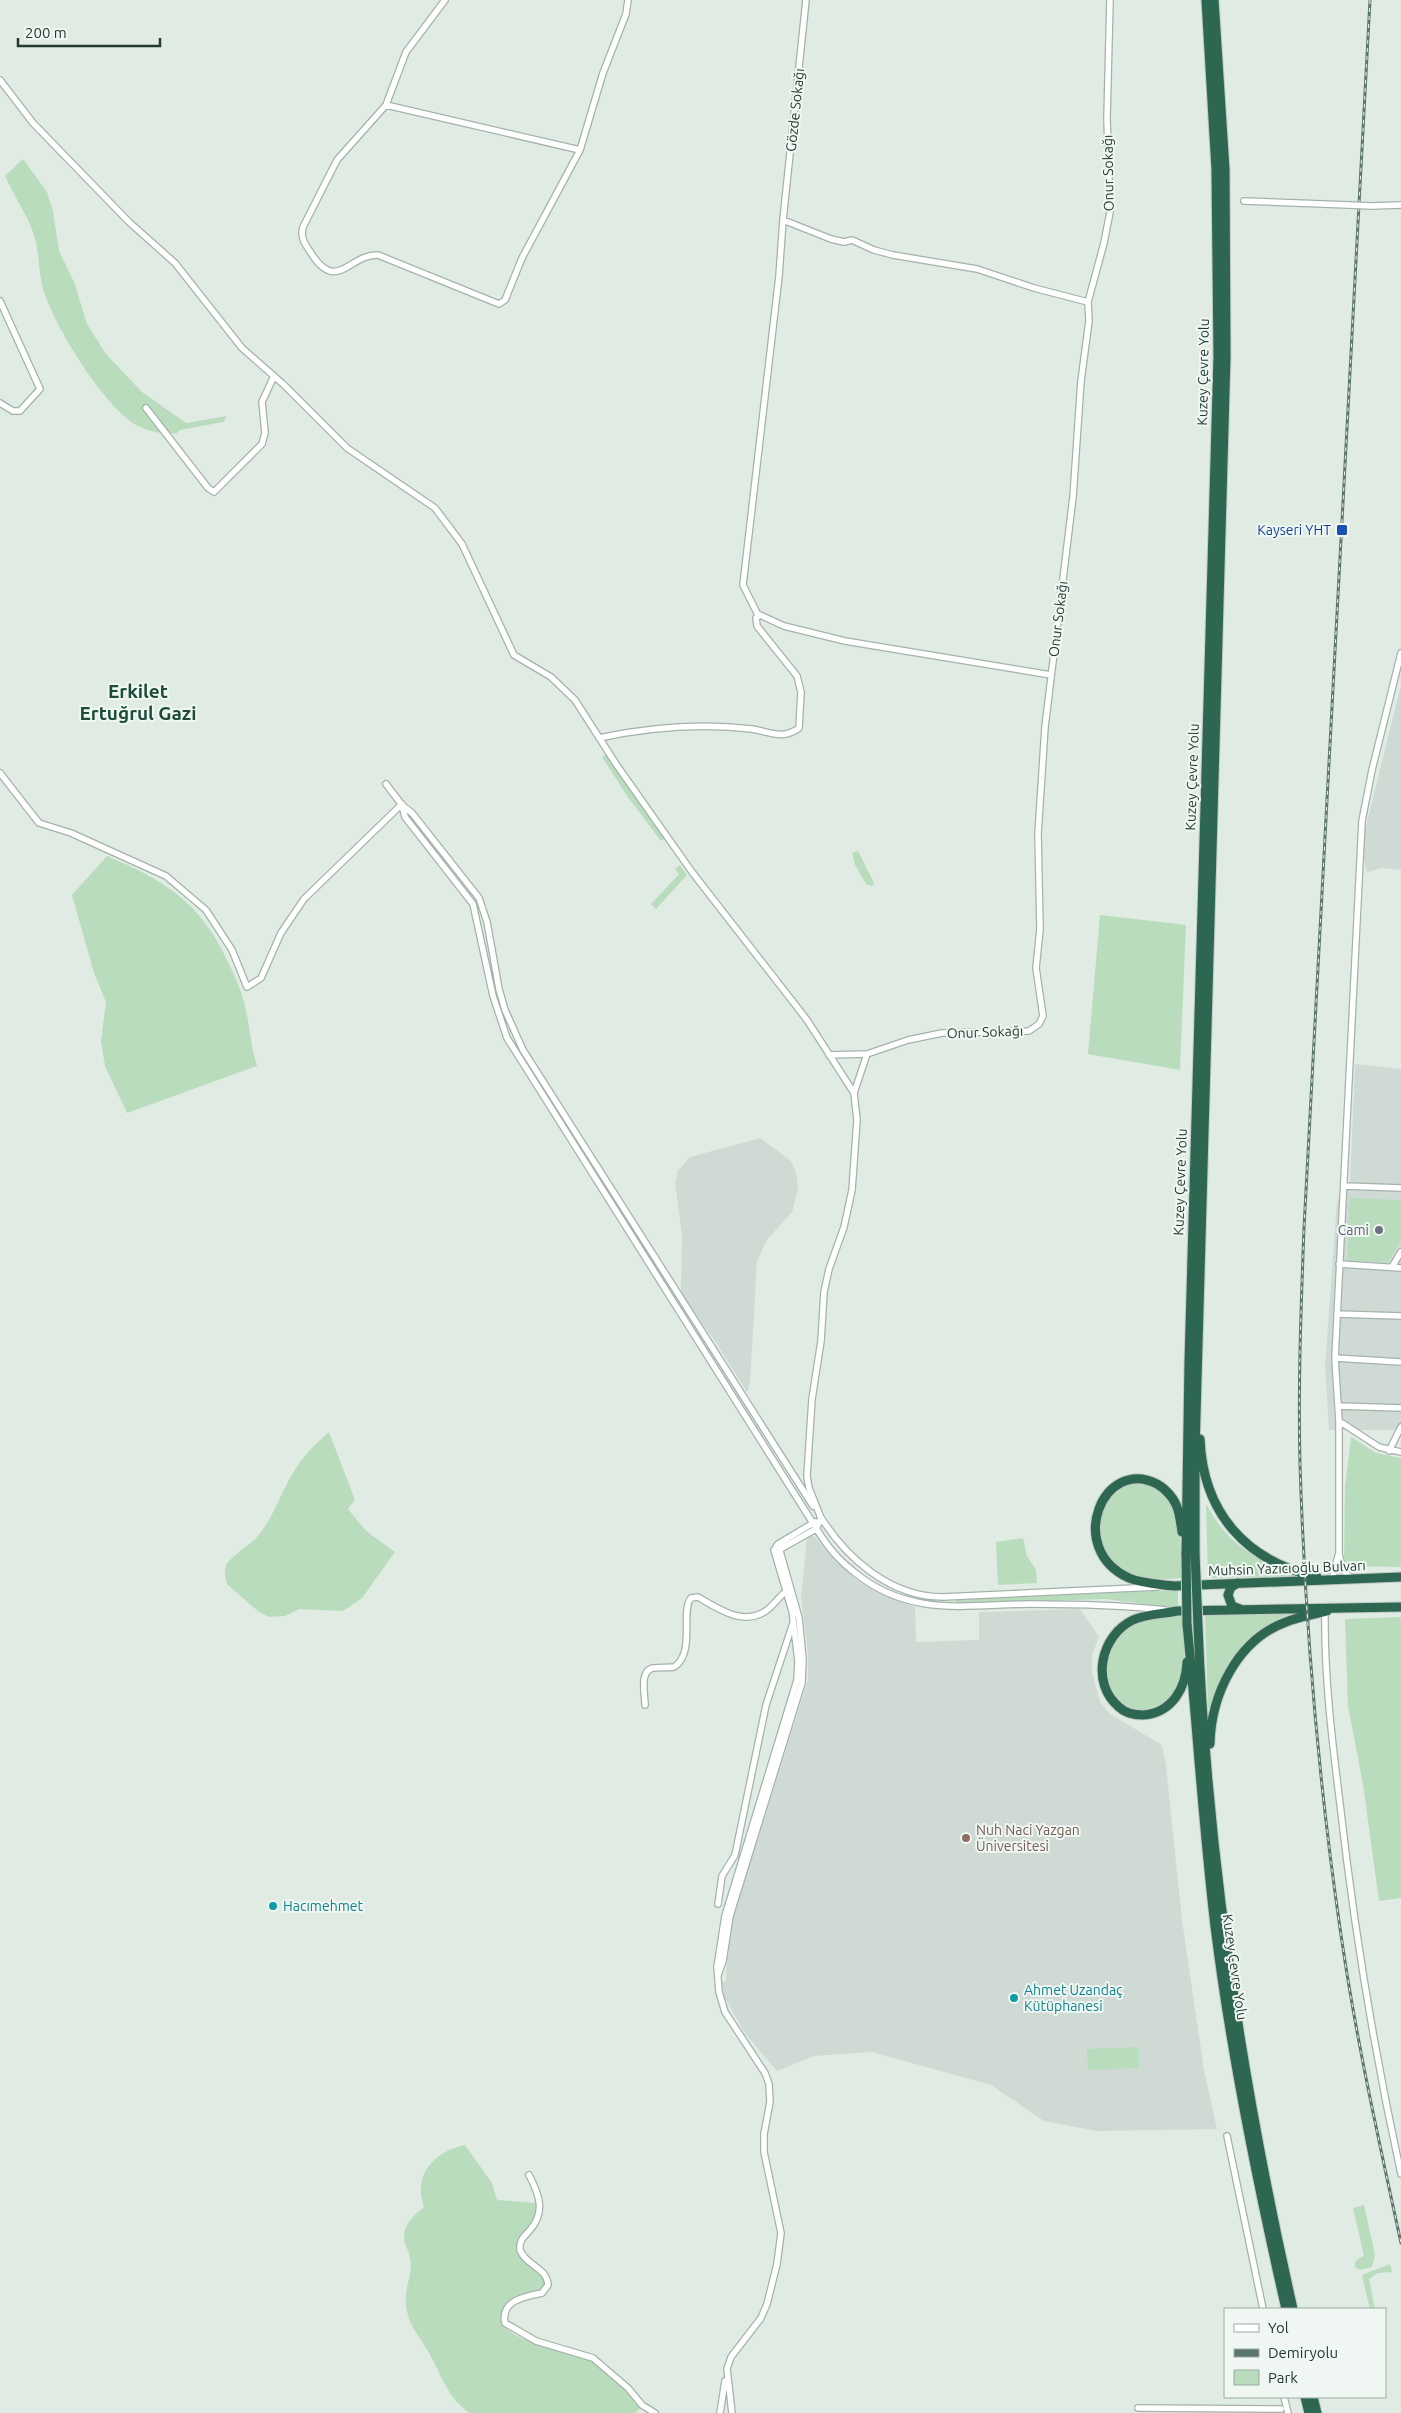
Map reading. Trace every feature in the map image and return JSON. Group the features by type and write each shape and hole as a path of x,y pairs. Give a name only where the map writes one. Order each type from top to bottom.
{"highway":[{"name":"Kuzey Çevre Yolu","path":"1186,1554 1189,1344 1218,357 1216,169 1206,0"},
{"name":"Kuzey Çevre Yolu","path":"1214,0 1225,169 1226,338 1195,1450 1198,1626 1201,1699 1213,1837 1239,2036 1272,2214 1293,2308"},
{"path":"1198,1363 1202,1460 1209,1490 1220,1512 1242,1541 1261,1555 1300,1573 1332,1580"},
{"name":"Muhsin Yazıcıoğlu Bulvarı","path":"1186,1554 1178,1510 1174,1500 1159,1485 1150,1481 1131,1480 1114,1487 1103,1501 1096,1518 1095,1528 1098,1547 1105,1560 1130,1579 1174,1586 1401,1577"},
{"path":"1186,1554 1187,1624 1187,1666 1179,1694 1171,1704 1150,1714 1129,1713 1119,1708 1111,1699 1103,1678 1103,1661 1107,1644 1114,1635 1133,1620 1178,1611 1240,1610 1401,1606"},
{"path":"1238,1583 1231,1587 1228,1595 1232,1606 1240,1610"},
{"path":"1213,1837 1210,1731 1213,1712 1225,1682 1239,1659 1265,1634 1286,1622 1339,1607"},
{"name":"Kuzey Çevre Yolu","path":"1187,1624 1203,1821 1224,1989 1247,2132 1286,2308"},
{"path":"1305,2398 1309,2413"},
{"path":"1313,2398 1317,2413"}],"street":[{"path":"445,0 406,52 386,105 337,160 302,230 302,239 313,256 332,272 341,271 370,255 378,254 496,303 503,303 522,258 580,150 603,73 626,14 628,0"},
{"name":"Gözde Sokağı","path":"599,738 633,730 669,727 730,728 781,735 799,728 801,692 799,680 757,626 756,620 758,615 744,585 779,276 806,0"},
{"name":"Onur Sokağı","path":"829,1055 867,1054 931,1035 970,1031 1026,1031 1035,1028 1041,1022 1043,1013 1036,973 1041,918 1038,820 1050,675 1073,497 1081,381 1089,320 1088,302 1110,212 1107,118 1110,0"},
{"path":"0,80 33,123 129,222 175,263 242,348 274,376 347,448 440,515 462,544 514,655 551,677 575,700 599,738 692,872 799,1008 854,1094"},
{"path":"386,105 580,150"},
{"path":"1244,201 1372,206 1401,205"},
{"path":"783,220 831,239 844,242 855,241 874,250 893,255 977,269 1034,288 1088,302"},
{"path":"0,301 40,389 20,410 13,411 0,404"},
{"path":"146,408 208,488 214,492 262,444 265,433 262,402 274,376"},
{"path":"758,615 764,615 784,626 845,641 1050,675"},
{"path":"1332,1580 1339,1554 1339,1421 1335,1358 1336,1314 1362,821 1372,770 1401,653"},
{"path":"0,773 39,824 71,833 166,876 206,910 232,950 247,987 256,984 264,974 281,933 304,899 402,805"},
{"path":"386,784 402,805 412,813 479,898 488,922 499,990 505,1010 523,1050 821,1518 842,1546 863,1566 891,1584 924,1595 943,1597 1174,1586"},
{"path":"402,805 405,817 473,904 493,996 507,1038 832,1551 857,1575 891,1595 916,1604 953,1607 1117,1605 1178,1611"},
{"path":"821,1518 809,1488 807,1476 811,1408 821,1341 825,1284 842,1234 852,1190 857,1120 854,1094 867,1054"},
{"path":"1344,1186 1401,1188"},
{"path":"1392,1267 1401,1252"},
{"path":"1339,1264 1401,1268"},
{"path":"1336,1314 1401,1316"},
{"path":"1335,1358 1401,1362"},
{"path":"1338,1406 1401,1408"},
{"path":"1339,1421 1374,1445 1401,1452"},
{"path":"1389,1450 1401,1428"},
{"path":"718,1975 723,1961 730,1916 803,1678 803,1659 797,1608 780,1552 782,1548 815,1526 821,1518"},
{"path":"720,2413 726,2374 731,2358 761,2318 767,2304 777,2264 781,2233 764,2152 764,2134 770,2102 769,2084 765,2072 725,2012 719,1992 717,1967 725,1916 796,1686 798,1667 794,1621 788,1590 775,1555 775,1548 815,1526"},
{"path":"1339,1554 1345,1574 1354,1579"},
{"path":"645,1705 644,1678 646,1672 652,1668 674,1667 682,1658 688,1603 691,1598 698,1597 733,1616 749,1617 765,1612 788,1590"},
{"path":"1326,1611 1328,1688 1347,1875 1369,2018 1401,2174"},
{"path":"718,1904 722,1876 735,1855 770,1690 794,1621"},
{"path":"1227,2136 1264,2308"},
{"path":"529,2175 539,2198 541,2209 534,2226 521,2239 520,2250 526,2260 544,2273 548,2286 542,2293 522,2296 514,2301 505,2313 505,2323 536,2341 593,2358 628,2388 642,2405 655,2413"},
{"path":"726,2374 732,2413"},
{"path":"1138,2408 1280,2411 1284,2398"},
{"path":"1284,2398 1288,2413"}],"shaded area":[{"path":"1401,685 1401,870 1382,868 1367,872 1364,859 1364,834"},
{"path":"1355,1064 1401,1069 1401,1430 1329,1430 1325,1366 1337,1203 1340,1193 1350,1183"},
{"path":"760,1138 791,1161 796,1172 798,1189 792,1212 766,1241 757,1262 750,1382 747,1392 715,1341 681,1294 682,1235 675,1183 678,1171 690,1157"},
{"name":"Nuh Naci Yazgan Üniversitesi","path":"813,1535 834,1560 858,1581 880,1594 915,1607 916,1642 979,1640 979,1612 1080,1609 1099,1637 1092,1655 1092,1672 1100,1702 1110,1714 1162,1745 1166,1766 1182,1920 1204,2070 1217,2129 1097,2131 1044,2121 991,2085 872,2052 814,2056 777,2071 744,2032 724,1996 721,1982 726,1981 727,1952 733,1918 808,1680 808,1651 801,1597 807,1538"}],"green space":[{"path":"23,159 47,192 53,211 59,251 74,282 87,324 106,354 142,392 186,423 227,416 223,422 180,430 177,433 151,431 136,425 123,415 96,385 71,347 51,310 43,288 34,235 5,176"},
{"path":"607,754 664,839 661,841 627,796 602,757"},
{"path":"858,851 874,883 872,886 866,884 855,865 852,853"},
{"path":"107,856 163,884 192,908 205,923 227,960 241,992 257,1066 127,1113 105,1066 101,1041 106,1002 94,973 72,895"},
{"path":"680,865 687,875 656,909 651,904 679,874 675,869"},
{"path":"1100,915 1186,925 1180,1070 1088,1054"},
{"path":"1352,1198 1401,1200 1401,1240 1388,1262 1351,1261 1348,1258 1349,1202"},
{"path":"329,1432 355,1500 348,1509 366,1531 395,1552 362,1598 343,1611 299,1609 285,1616 269,1617 259,1612 228,1585 225,1576 226,1566 231,1559 257,1537 297,1467 309,1451"},
{"path":"1351,1437 1376,1453 1401,1458 1401,1567 1344,1566 1345,1488"},
{"path":"1131,1482 1154,1485 1163,1491 1170,1501 1178,1526 1182,1578 1155,1579 1135,1576 1118,1567 1104,1550 1100,1540 1099,1529 1103,1507 1110,1494"},
{"path":"1206,1504 1224,1531 1245,1550 1270,1564 1299,1576 1208,1578"},
{"path":"1023,1538 1027,1556 1036,1570 1037,1583 998,1585 996,1542"},
{"path":"1178,1590 1178,1608 1105,1599 956,1604 956,1600"},
{"path":"1297,1611 1267,1626 1242,1649 1223,1676 1211,1708 1208,1708 1205,1613"},
{"path":"1183,1616 1185,1648 1180,1684 1170,1698 1159,1705 1139,1710 1124,1706 1113,1695 1107,1680 1107,1662 1113,1645 1124,1630 1142,1620 1157,1617"},
{"path":"1401,1617 1401,1898 1379,1901 1363,1784 1348,1706 1345,1619"},
{"path":"1139,2047 1139,2068 1088,2070 1087,2049"},
{"path":"465,2145 492,2183 497,2200 536,2203 535,2216 521,2237 517,2250 524,2262 544,2277 546,2285 541,2292 529,2292 513,2300 501,2314 503,2326 522,2338 576,2354 600,2366 641,2407 635,2413 469,2413 449,2392 412,2325 407,2312 406,2295 411,2264 404,2234 405,2228 411,2219 424,2207 421,2185 429,2166 444,2153"},
{"path":"1364,2205 1375,2255 1372,2267 1360,2270 1355,2267 1355,2263 1364,2256 1353,2208"},
{"path":"1390,2264 1392,2272 1378,2273 1369,2279 1375,2308 1370,2308 1362,2275"}],"railway":[{"path":"1370,0 1304,1228 1299,1434 1309,1641 1319,1759 1333,1876 1347,1974 1361,2051 1401,2243"}],"place":[{"name":"Kayseri YHT","path":"1342,530"},
{"name":"Cami","path":"1379,1230"},
{"name":"Nuh Naci Yazgan Üniversitesi","path":"966,1838"},
{"name":"Hacımehmet","path":"273,1906"},
{"name":"Ahmet Uzandaç Kütüphanesi","path":"1014,1998"}],"district":[{"name":"Erkilet Ertuğrul Gazi","path":"138,702"}]}
